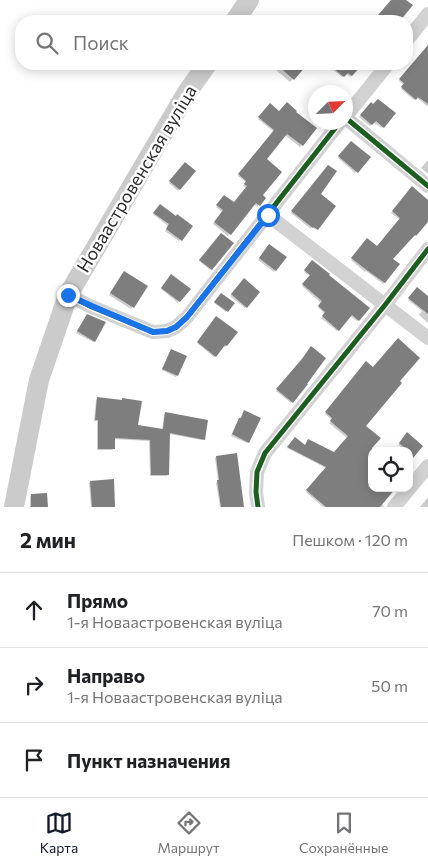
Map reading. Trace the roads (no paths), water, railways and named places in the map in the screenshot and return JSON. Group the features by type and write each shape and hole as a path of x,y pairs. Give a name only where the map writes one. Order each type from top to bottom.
{"main road":[{"path":"239,15 249,0"},
{"name":"Новаастровенская вуліца","path":"14,507 39,380 68,295 202,70"}],"street":[{"path":"413,33 428,14"},
{"path":"353,108 383,70"},
{"path":"353,123 428,186"},
{"path":"68,295 153,332 167,331 176,327 187,317 334,130"},
{"path":"268,215 428,338"},
{"path":"258,507 256,492 257,472 265,452 428,248"},
{"path":"394,507 428,466"}]}
